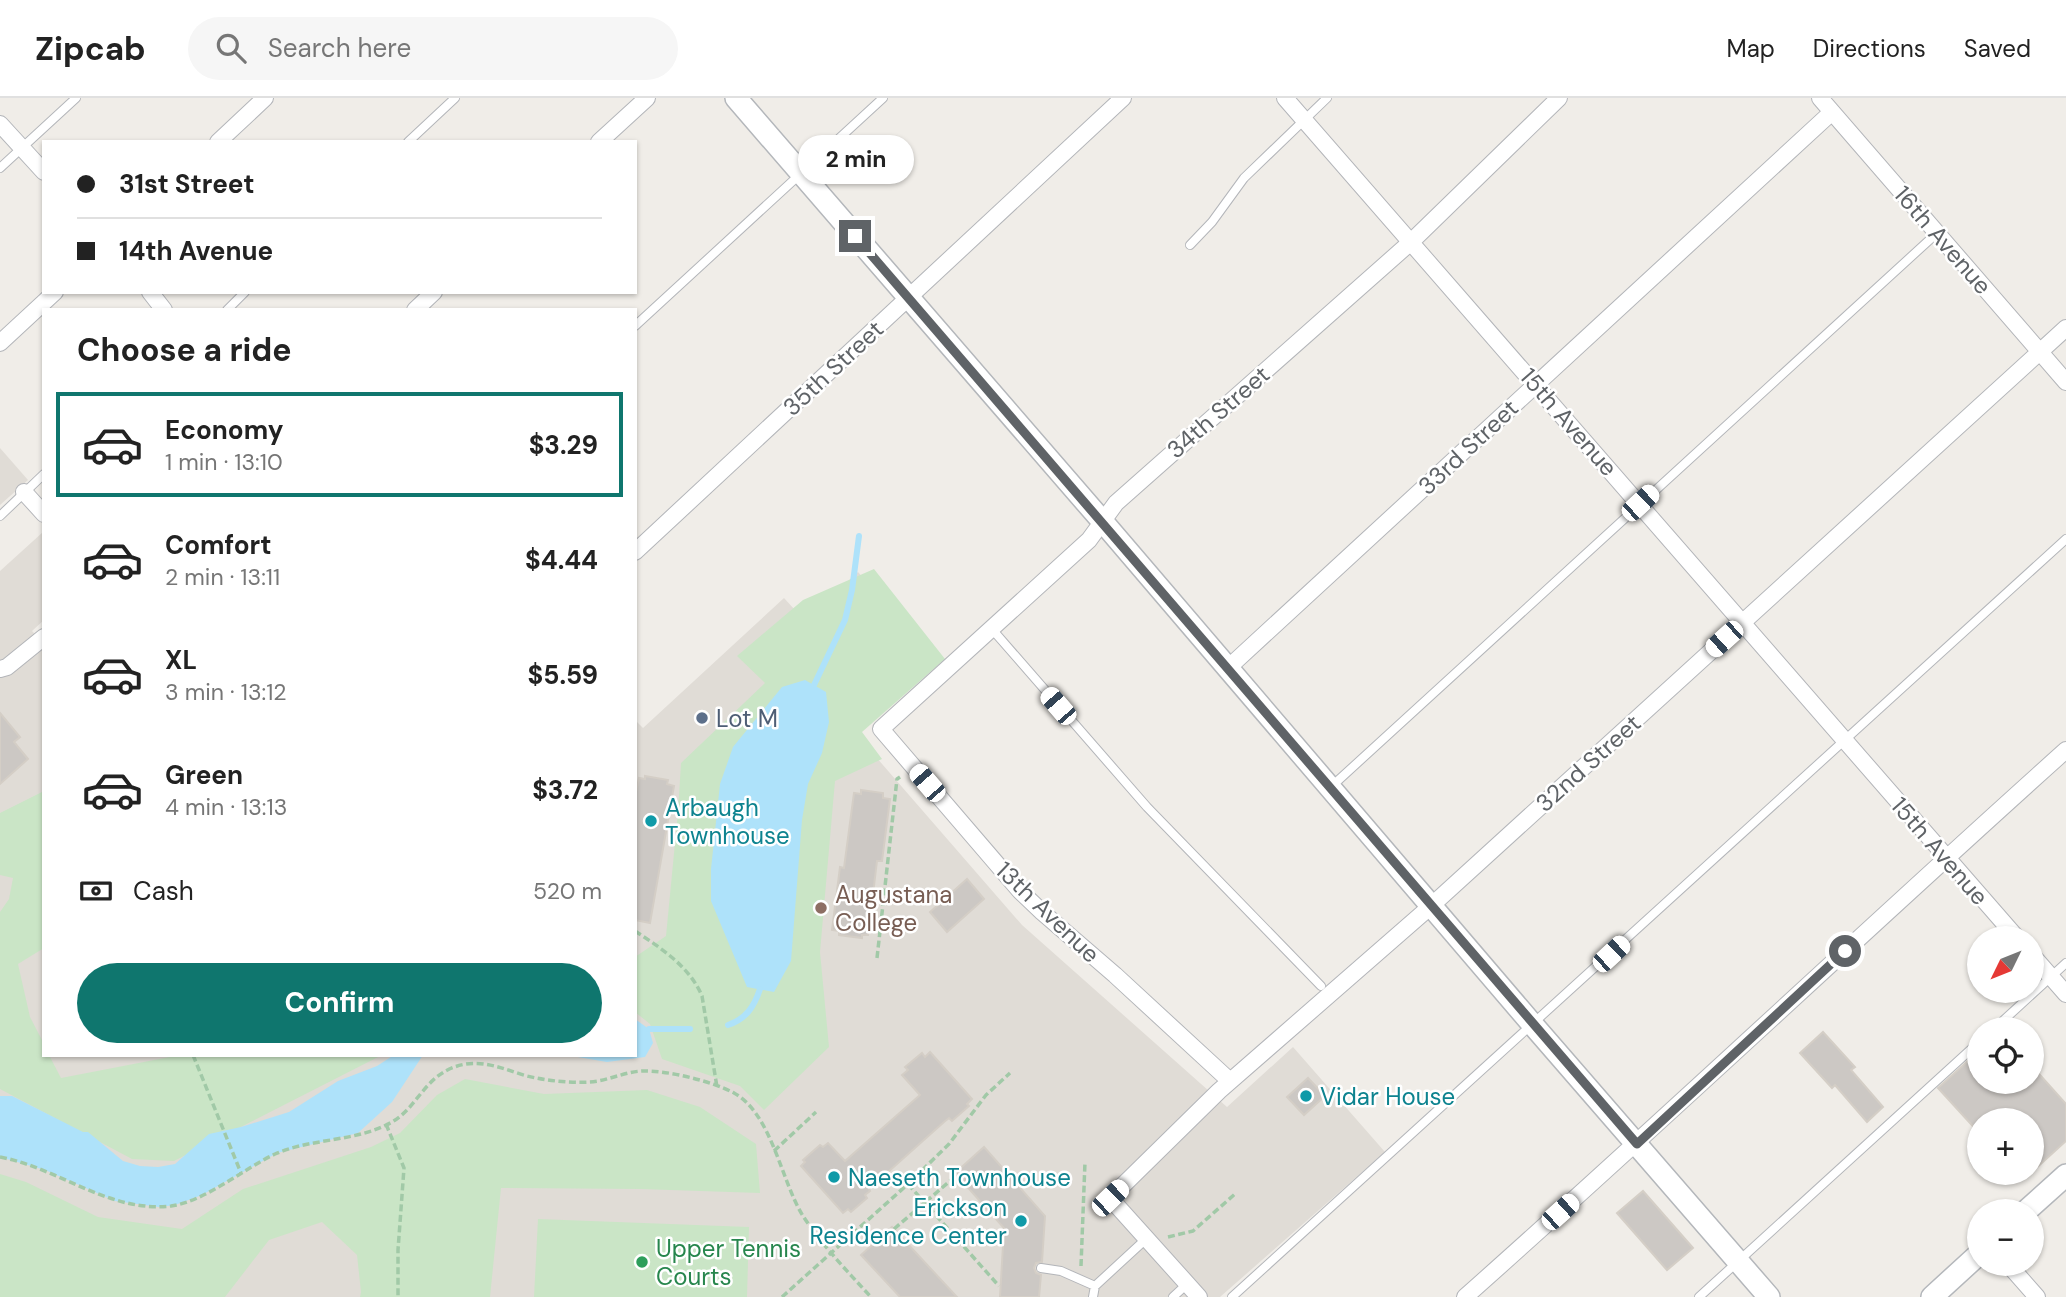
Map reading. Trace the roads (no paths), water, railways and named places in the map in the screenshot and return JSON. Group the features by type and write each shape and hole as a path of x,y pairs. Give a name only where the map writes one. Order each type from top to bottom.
{"street":[{"path":"220,140 265,98"},
{"path":"601,140 647,98"},
{"path":"736,98 1769,1297"},
{"name":"35th Street","path":"637,550 1123,98"},
{"name":"15th Avenue","path":"1285,98 2006,926"},
{"name":"34th Street","path":"881,729 1089,540 1116,503 1412,241 1559,98"},
{"name":"16th Avenue","path":"1820,98 2066,382"},
{"name":"33rd Street","path":"1228,668 1832,112"},
{"path":"0,124 42,170"},
{"path":"0,343 53,294"},
{"path":"152,294 162,308"},
{"path":"417,308 432,294"},
{"name":"32nd Street","path":"1147,1240 1110,1198 1230,1081 1432,906 2066,328"},
{"path":"24,492 42,512"},
{"path":"0,669 7,667 42,639"},
{"name":"13th Avenue","path":"881,729 1027,898 1230,1081"},
{"path":"1465,1297 1637,1144 1946,857 2066,750"},
{"path":"2044,969 2066,995"},
{"path":"2039,1199 2066,1175"},
{"path":"1147,1240 1199,1297"},
{"path":"1932,1297 1967,1265"},
{"path":"2019,1276 2037,1297"}],"lane":[{"path":"0,168 76,98"},
{"path":"410,140 455,98"},
{"path":"637,324 883,98"},
{"path":"1190,245 1212,222 1244,178 1327,98"},
{"path":"1330,788 1937,233"},
{"path":"229,308 244,294"},
{"path":"0,516 42,476"},
{"path":"1232,1297 2066,539"},
{"path":"990,628 1147,807 1321,986"},
{"path":"2007,1017 2066,963"},
{"path":"1699,1297 1967,1053"},
{"path":"1093,1297 1095,1286 1147,1240"},
{"path":"1041,1268 1061,1271 1095,1286"},
{"path":"1173,1297 1187,1284"}],"water":[{"path":"805,680 826,692 829,722 822,753 808,784 802,820 791,961 774,992 747,987 711,901 711,869 720,784 733,747 782,687"},
{"path":"637,1020 649,1029 653,1043 645,1057 607,1062 578,1057 637,1057"},
{"path":"391,1057 422,1057 392,1102 358,1133 277,1153 202,1195 175,1205 159,1207 115,1201 45,1170 0,1157 0,1096 12,1096 83,1132 88,1132 123,1161 158,1167 175,1164 209,1134 289,1112 338,1081 377,1066"}],"waterway":[{"path":"814,685 845,620 859,536"},
{"path":"728,1025 748,1012 760,989"},
{"path":"649,1029 690,1029"}],"place":[{"name":"Lot M","path":"702,718"},
{"name":"Arbaugh Townhouse","path":"651,821"},
{"name":"Augustana College","path":"821,908"},
{"name":"Vidar House","path":"1306,1096"},
{"name":"Naeseth Townhouse","path":"834,1177"},
{"name":"Erickson Residence Center","path":"1021,1221"},
{"name":"Upper Tennis Courts","path":"642,1262"}]}
